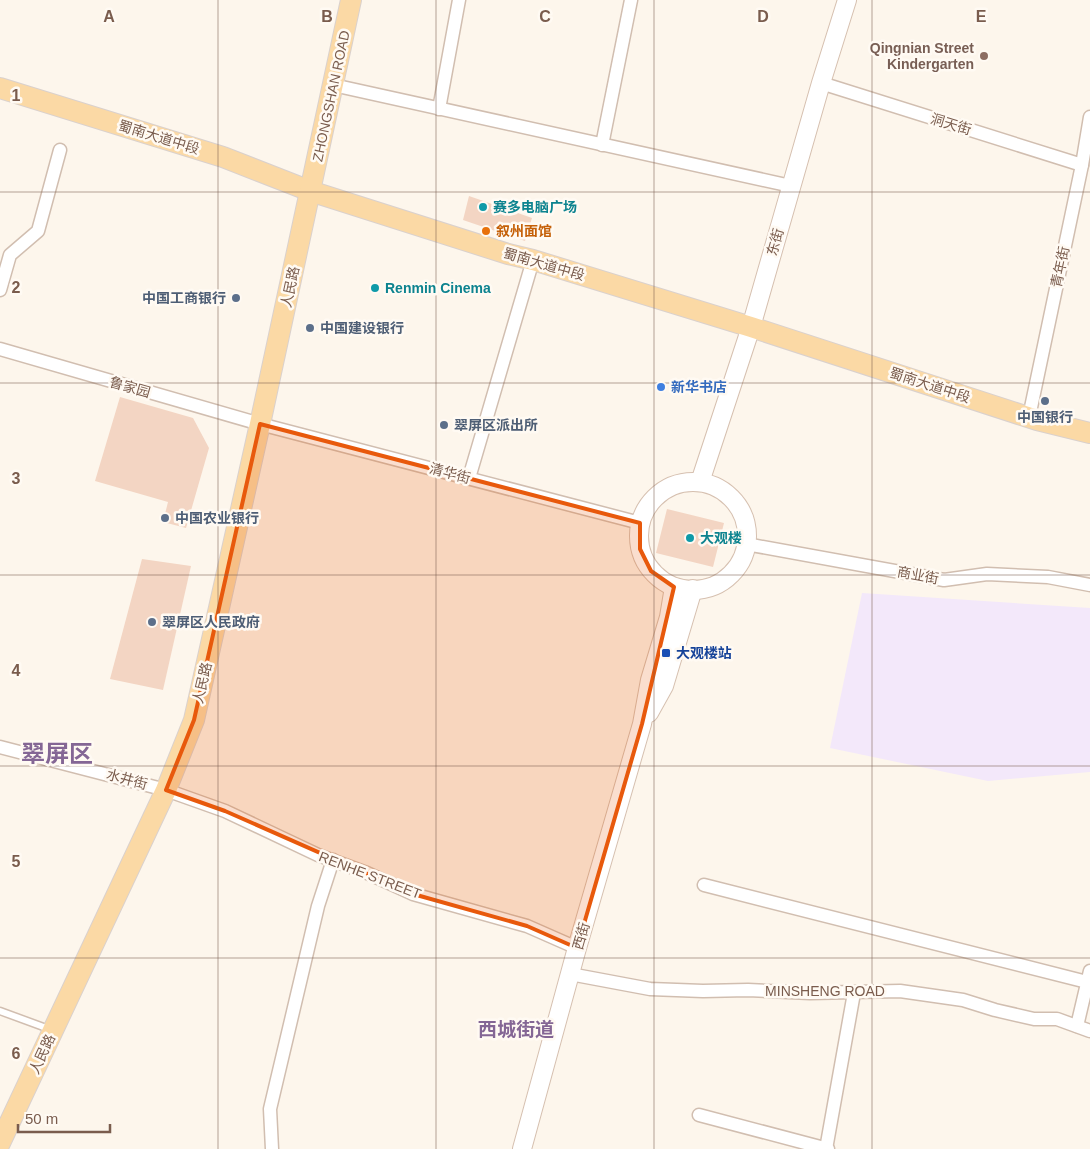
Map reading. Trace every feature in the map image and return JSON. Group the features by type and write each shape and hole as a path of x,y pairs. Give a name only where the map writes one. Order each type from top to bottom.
{"main road":[{"name":"ZHONGSHAN ROAD","path":"310,191 351,0"},
{"name":"东街","path":"700,482 751,328 821,83 847,0"},
{"name":"蜀南大道中段","path":"0,88 223,157 310,191 508,254 533,260 751,328 1028,417 1090,433"},
{"name":"人民路","path":"0,1143 166,790 194,720 310,191"},
{"path":"700,482 716,487 731,498 742,513 746,525 746,544 735,570 720,582 699,590 693,590 674,587 651,571 640,549 639,530 640,523 648,506 661,492 672,486 700,482"},
{"name":"西街","path":"522,1149 577,948 642,724 650,680 669,617 674,587"},
{"name":"西街","path":"642,724 664,686 693,590"}],"street":[{"path":"439,109 459,0"},
{"path":"602,145 631,0"},
{"name":"洞天街","path":"821,83 1082,165"},
{"path":"332,85 791,186"},
{"name":"青年街","path":"1028,417 1082,165 1090,117"},
{"path":"0,290 10,255 38,231 60,150"},
{"path":"469,478 533,260"},
{"name":"鲁家园","path":"0,349 260,424"},
{"name":"清华街","path":"260,424 640,523"},
{"name":"商业街","path":"746,544 944,580 987,574 1048,577 1090,585"},
{"name":"水井街","path":"0,747 166,790"},
{"name":"RENHE STREET","path":"166,790 225,810 318,855 367,873 413,894 527,926 577,948"},
{"path":"272,1149 270,1109 318,906 333,860"},
{"path":"704,885 1089,976 1077,1026"},
{"name":"MINSHENG ROAD","path":"570,974 650,989 810,993 900,991 963,1000 1034,1019 1057,1019 1090,1031"},
{"path":"699,1115 827,1149 854,993"}],"lane":[{"path":"0,1011 53,1031"}],"highlighted area":[{"path":"260,424 640,523 640,549 651,571 674,587 642,724 577,948 527,926 413,894 225,811 166,790 194,720"}],"shaded area":[{"path":"862,593 1090,608 1090,772 988,781 830,748"}],"building":[{"name":"赛多电脑广场","path":"469,196 532,218 525,241 463,220"},
{"path":"120,397 193,418 209,448 186,528 163,522 168,502 95,481"},
{"name":"大观楼","path":"667,509 724,523 713,567 656,553"},
{"name":"翠屏区人民政府","path":"142,559 191,566 163,690 110,679"}],"place":[{"name":"Qingnian Street Kindergarten","path":"984,56"},
{"name":"赛多电脑广场","path":"483,207"},
{"name":"叙州面馆","path":"486,231"},
{"name":"Renmin Cinema","path":"375,288"},
{"name":"中国工商银行","path":"236,298"},
{"name":"中国建设银行","path":"310,328"},
{"name":"新华书店","path":"661,387"},
{"name":"中国银行","path":"1045,401"},
{"name":"翠屏区派出所","path":"444,425"},
{"name":"中国农业银行","path":"165,518"},
{"name":"大观楼","path":"690,538"},
{"name":"翠屏区人民政府","path":"152,622"},
{"name":"大观楼站","path":"666,653"}],"district":[{"name":"翠屏区","path":"57,754"},
{"name":"西城街道","path":"516,1029"}]}
